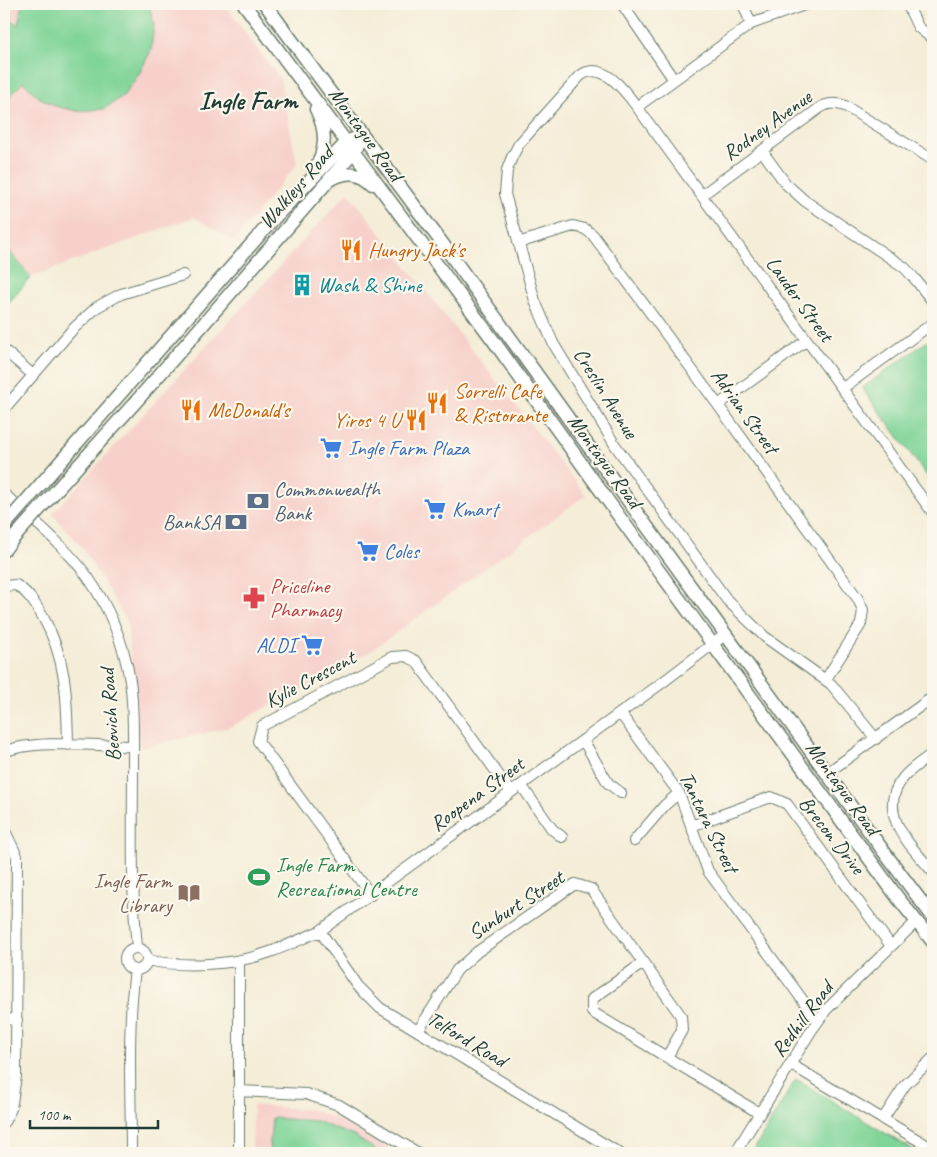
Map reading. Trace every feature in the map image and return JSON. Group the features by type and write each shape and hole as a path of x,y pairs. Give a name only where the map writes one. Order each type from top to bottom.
{"main road":[{"name":"Montague Road","path":"244,4 933,942"},
{"name":"Montague Road","path":"265,4 931,914"},
{"path":"300,191 320,161 325,141 321,119 308,89"},
{"name":"Walkleys Road","path":"4,526 300,191 362,134"},
{"name":"Walkleys Road","path":"8,546 328,180 350,147"},
{"path":"328,180 345,173 361,175 391,202"},
{"path":"814,782 827,773"},
{"path":"917,921 931,914"}],"street":[{"path":"622,4 674,80"},
{"path":"743,4 751,24"},
{"path":"638,107 751,24 807,4"},
{"path":"907,4 918,27 933,39"},
{"name":"Creslin Avenue","path":"638,107 602,72 591,71 580,76 514,151 506,176 505,194 535,301 553,343 615,445 727,600 765,637 826,679 838,691 876,739"},
{"name":"Rodney Avenue","path":"702,195 822,106 833,103 845,106 933,160"},
{"name":"Lauder Street","path":"638,107 933,513"},
{"path":"762,151 779,175 799,196 904,267 933,302"},
{"name":"Adrian Street","path":"518,243 567,227 580,227 589,232 718,405 861,604 864,615 861,624 826,679"},
{"path":"4,409 72,330 97,307 121,294 183,275"},
{"path":"843,388 933,323"},
{"path":"718,405 807,340"},
{"path":"4,350 33,375"},
{"name":"Beovich Road","path":"4,494 69,554 87,576 104,603 119,638 130,682 133,746 133,859 137,947"},
{"path":"4,586 16,585 26,592 38,608 54,639 65,678 68,745"},
{"name":"Roopena Street","path":"147,960 159,963 216,963 239,960 269,952 320,930 521,786 726,634"},
{"name":"Kylie Crescent","path":"371,895 258,741 262,726 392,657 406,656 416,661 511,792"},
{"path":"827,773 933,697"},
{"name":"Tantara Street","path":"620,713 679,793 708,871 818,1021"},
{"path":"583,740 608,782 621,793"},
{"path":"4,752 25,746 133,746"},
{"path":"933,754 902,779 896,790 893,802 899,829 933,872"},
{"path":"521,786 552,830 562,837"},
{"path":"634,841 665,805 679,793"},
{"name":"Brecon Drive","path":"691,826 771,798 787,804 891,946"},
{"path":"4,829 17,856 16,1076 11,1109 4,1122"},
{"name":"Sunburt Street","path":"418,1031 457,970 477,952 574,884 591,889 681,1016 682,1030 667,1057"},
{"name":"Redhill Road","path":"735,1153 818,1021 839,996 917,921"},
{"name":"Telford Road","path":"320,930 358,986 380,1008 614,1152"},
{"path":"137,947 145,952 147,960 143,968 135,970 126,964 125,956 130,949 137,947"},
{"path":"239,960 239,1153"},
{"path":"644,963 592,999 592,1012 759,1113"},
{"path":"131,1153 132,987 135,970"},
{"path":"4,1019 17,1020"},
{"path":"882,1119 905,1085 933,1058"},
{"path":"790,1064 933,1149"},
{"path":"238,1092 306,1094 339,1104 418,1153"}],"shaded area":[{"path":"4,4 224,4 280,79 297,164 234,241 194,217 31,277 11,253 4,241"},
{"name":"Ingle Farm Plaza","path":"348,192 586,495 371,651 230,727 140,748 127,621 81,546 52,514"},
{"path":"253,1105 312,1110 345,1122 395,1153 252,1153"}],"green space":[{"path":"22,4 149,4 154,24 151,50 139,74 123,96 104,109 77,111 55,106 37,96 23,82 4,103 4,15 18,25"},
{"path":"4,241 11,253 31,277 4,308"},
{"path":"933,337 933,484 862,388"},
{"path":"4,844 7,851 9,902 4,901"},
{"path":"796,1079 918,1153 752,1153"},
{"path":"272,1118 316,1121 354,1136 380,1153 269,1153"}],"place":[{"name":"Hungry Jack's","path":"351,250"},
{"name":"Wash & Shine","path":"302,285"},
{"name":"Sorrelli Cafe & Ristorante","path":"437,403"},
{"name":"McDonald's","path":"191,410"},
{"name":"Yiros 4 U","path":"416,420"},
{"name":"Ingle Farm Plaza","path":"331,448"},
{"name":"Commonwealth Bank","path":"258,501"},
{"name":"Kmart","path":"435,509"},
{"name":"BankSA","path":"236,522"},
{"name":"Coles","path":"368,551"},
{"name":"Priceline Pharmacy","path":"254,598"},
{"name":"ALDI","path":"312,645"},
{"name":"Ingle Farm Recreational Centre","path":"259,877"},
{"name":"Ingle Farm Library","path":"189,893"}],"district":[{"name":"Ingle Farm","path":"248,100"}]}
